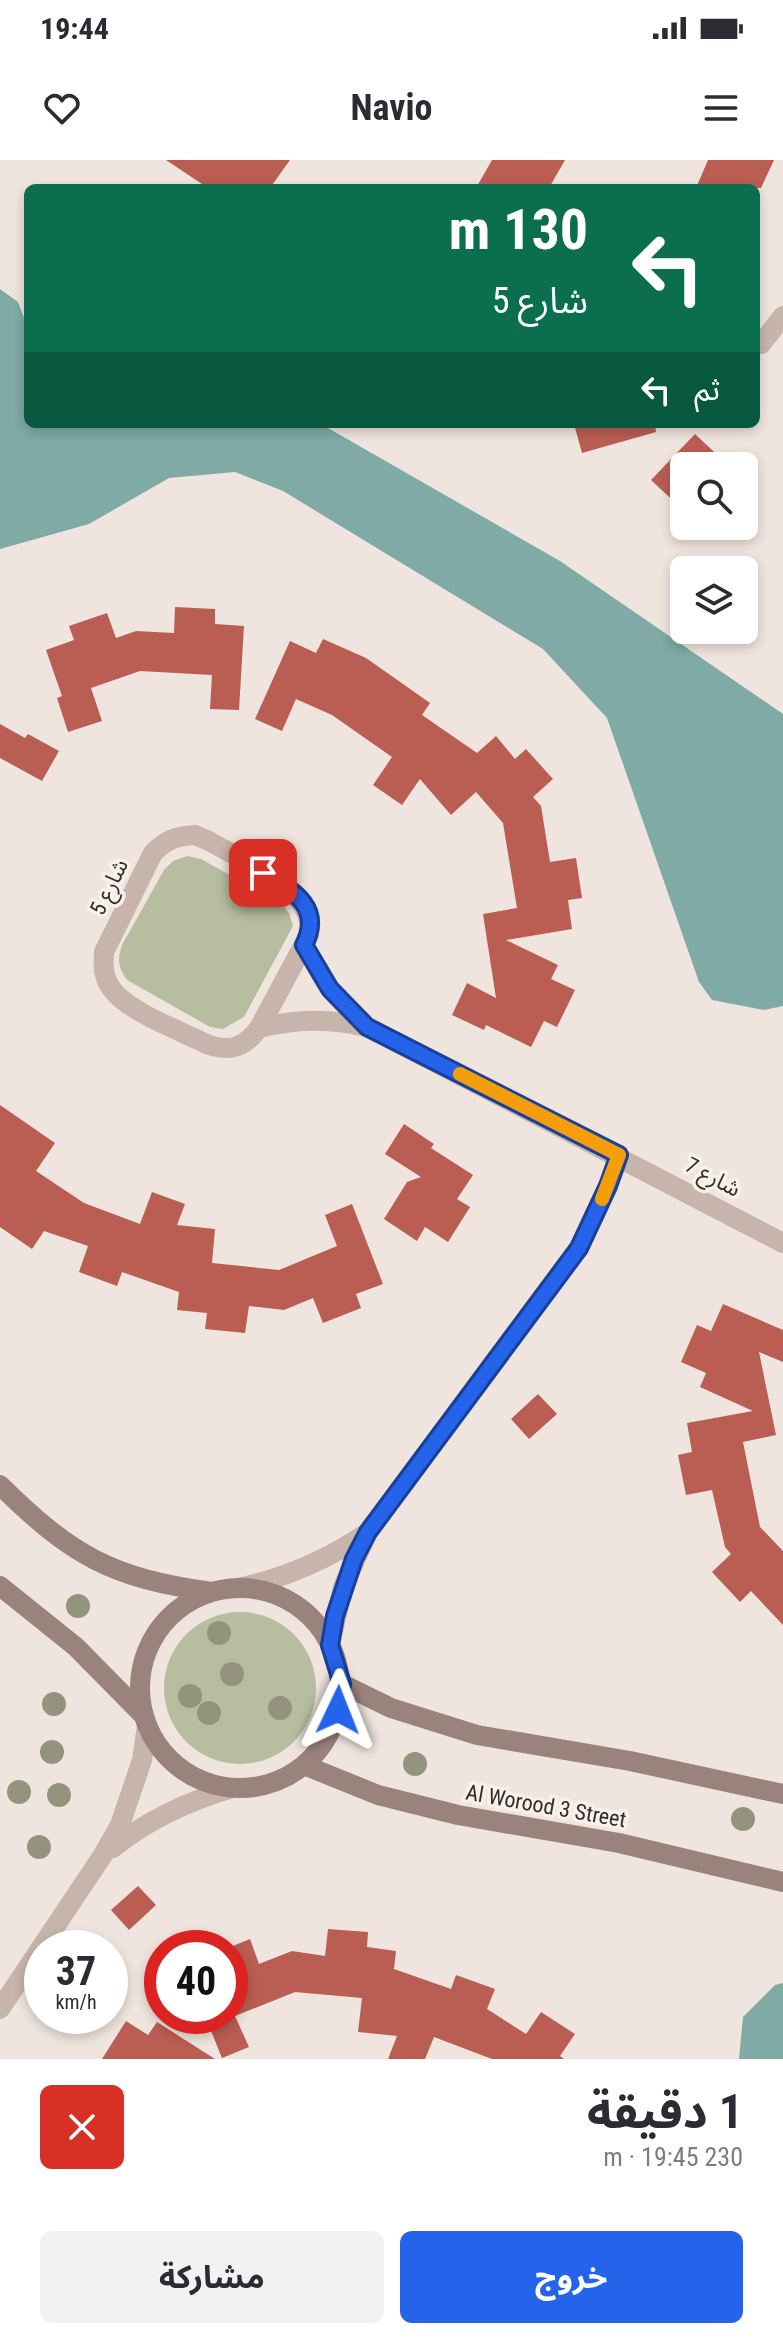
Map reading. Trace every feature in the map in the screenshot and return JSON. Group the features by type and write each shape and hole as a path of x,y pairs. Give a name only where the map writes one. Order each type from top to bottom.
{"street":[{"path":"761,344 783,316"},
{"name":"شارع 5","path":"195,835 209,841 298,895 311,924 304,945 259,1028 251,1040 238,1048 223,1049 119,999 109,986 103,969 104,952 153,853 164,842 179,836 195,835"},
{"name":"شارع 5","path":"304,945 330,989 367,1027"},
{"name":"شارع 5","path":"259,1028 313,1019 340,1020 367,1027 619,1155"},
{"path":"330,1645 343,1587 368,1532 579,1248 619,1155"},
{"name":"شارع 7","path":"619,1155 783,1243"},
{"path":"0,1485 61,1541 107,1568 158,1585 212,1592 273,1580 307,1568 368,1532"},
{"path":"0,1586 76,1647 145,1721 158,1746 172,1762 211,1783 233,1788"},
{"path":"103,1855 163,1813 197,1798 282,1778 304,1765 330,1731 342,1684 330,1645 302,1610 283,1597 238,1588"},
{"path":"0,2009 103,1855 133,1793 145,1721 140,1685 145,1654 161,1627 183,1606 212,1592"},
{"path":"342,1684 391,1708 477,1735 630,1761 783,1794"},
{"name":"Al Worood 3 Street","path":"304,1765 378,1795 458,1815 619,1843 783,1882"}],"green space":[{"path":"187,856 201,859 282,904 293,926 244,1017 223,1029 210,1027 127,980 119,963 122,945 164,870 173,861"},
{"path":"240,1612 269,1618 294,1634 310,1659 316,1688 310,1717 294,1742 269,1758 240,1764 211,1758 186,1742 170,1717 164,1688 170,1659 186,1634 211,1618"}],"water":[{"path":"0,289 18,302 24,318 24,428 328,428 560,561 670,636 670,644 681,644 783,714 783,1006 764,1010 712,1000 699,982 607,718 543,649 283,491 235,472 169,478 89,524 0,549"},
{"path":"783,1983 783,2059 739,2059 743,2017 775,1985"}],"building":[{"path":"166,160 290,160 273,184 202,184"},
{"path":"492,160 565,160 551,184 478,184"},
{"path":"708,160 774,160 761,188 760,184 698,184"},
{"path":"575,428 656,428 656,432 582,453"},
{"path":"695,434 714,452 678,452"},
{"path":"670,460 670,498 651,480"},
{"path":"175,607 215,609 215,624 244,626 239,710 210,709 212,675 140,671 91,688 102,721 68,732 57,698 62,696 46,650 74,640 69,626 107,613 116,638 136,631 174,633"},
{"path":"323,639 366,658 430,703 422,715 477,753 496,736 515,759 526,749 553,779 533,797 541,806 550,862 576,858 582,898 568,900 572,929 506,940 558,965 551,979 575,990 557,1027 544,1021 531,1047 486,1025 484,1030 452,1015 467,983 496,998 483,914 517,908 503,823 476,792 451,815 420,779 402,805 373,785 392,757 332,715 296,699 282,731 255,719 290,641 316,653"},
{"path":"0,724 25,738 28,734 59,751 42,781 0,758"},
{"path":"0,1105 55,1143 36,1171 84,1203 140,1224 152,1192 185,1204 177,1225 215,1229 212,1263 279,1270 337,1246 325,1215 352,1204 383,1284 356,1294 361,1308 323,1323 313,1298 284,1310 249,1306 245,1333 205,1329 207,1313 177,1310 179,1292 122,1272 117,1286 79,1272 88,1246 44,1231 32,1249 0,1227"},
{"path":"404,1124 434,1144 431,1148 473,1175 457,1199 470,1207 448,1242 425,1227 417,1241 384,1219 407,1182 421,1177 385,1154"},
{"path":"723,1304 783,1330 783,1362 759,1352 776,1435 743,1442 760,1527 783,1551 783,1625 751,1591 740,1602 712,1572 731,1554 725,1547 712,1490 686,1495 678,1455 692,1452 687,1423 753,1411 700,1387 706,1373 681,1362 697,1325 711,1331"},
{"path":"538,1394 557,1414 529,1439 511,1419"},
{"path":"138,1886 156,1905 129,1930 111,1910"},
{"path":"328,1929 368,1932 367,1947 396,1951 394,1969 451,1989 456,1975 495,1989 487,2009 526,2034 541,2012 575,2034 560,2056 564,2059 492,2059 434,2037 425,2059 388,2059 397,2036 358,2032 362,1998 295,1992 248,2011 248,1940 259,1964 292,1951 325,1956"},
{"path":"128,2022 148,2035 176,2034 215,2059 102,2059 118,2034 128,2034"},
{"path":"212,2034 243,2034 249,2047 222,2058"}],"slow traffic":[{"path":"460,1074 619,1155 602,1199"}],"route":[{"path":"263,873 298,895 311,924 304,945 316,968 347,1009 367,1027 619,1155 579,1248 368,1532 354,1559 343,1587 330,1645 342,1684 338,1710"}]}
